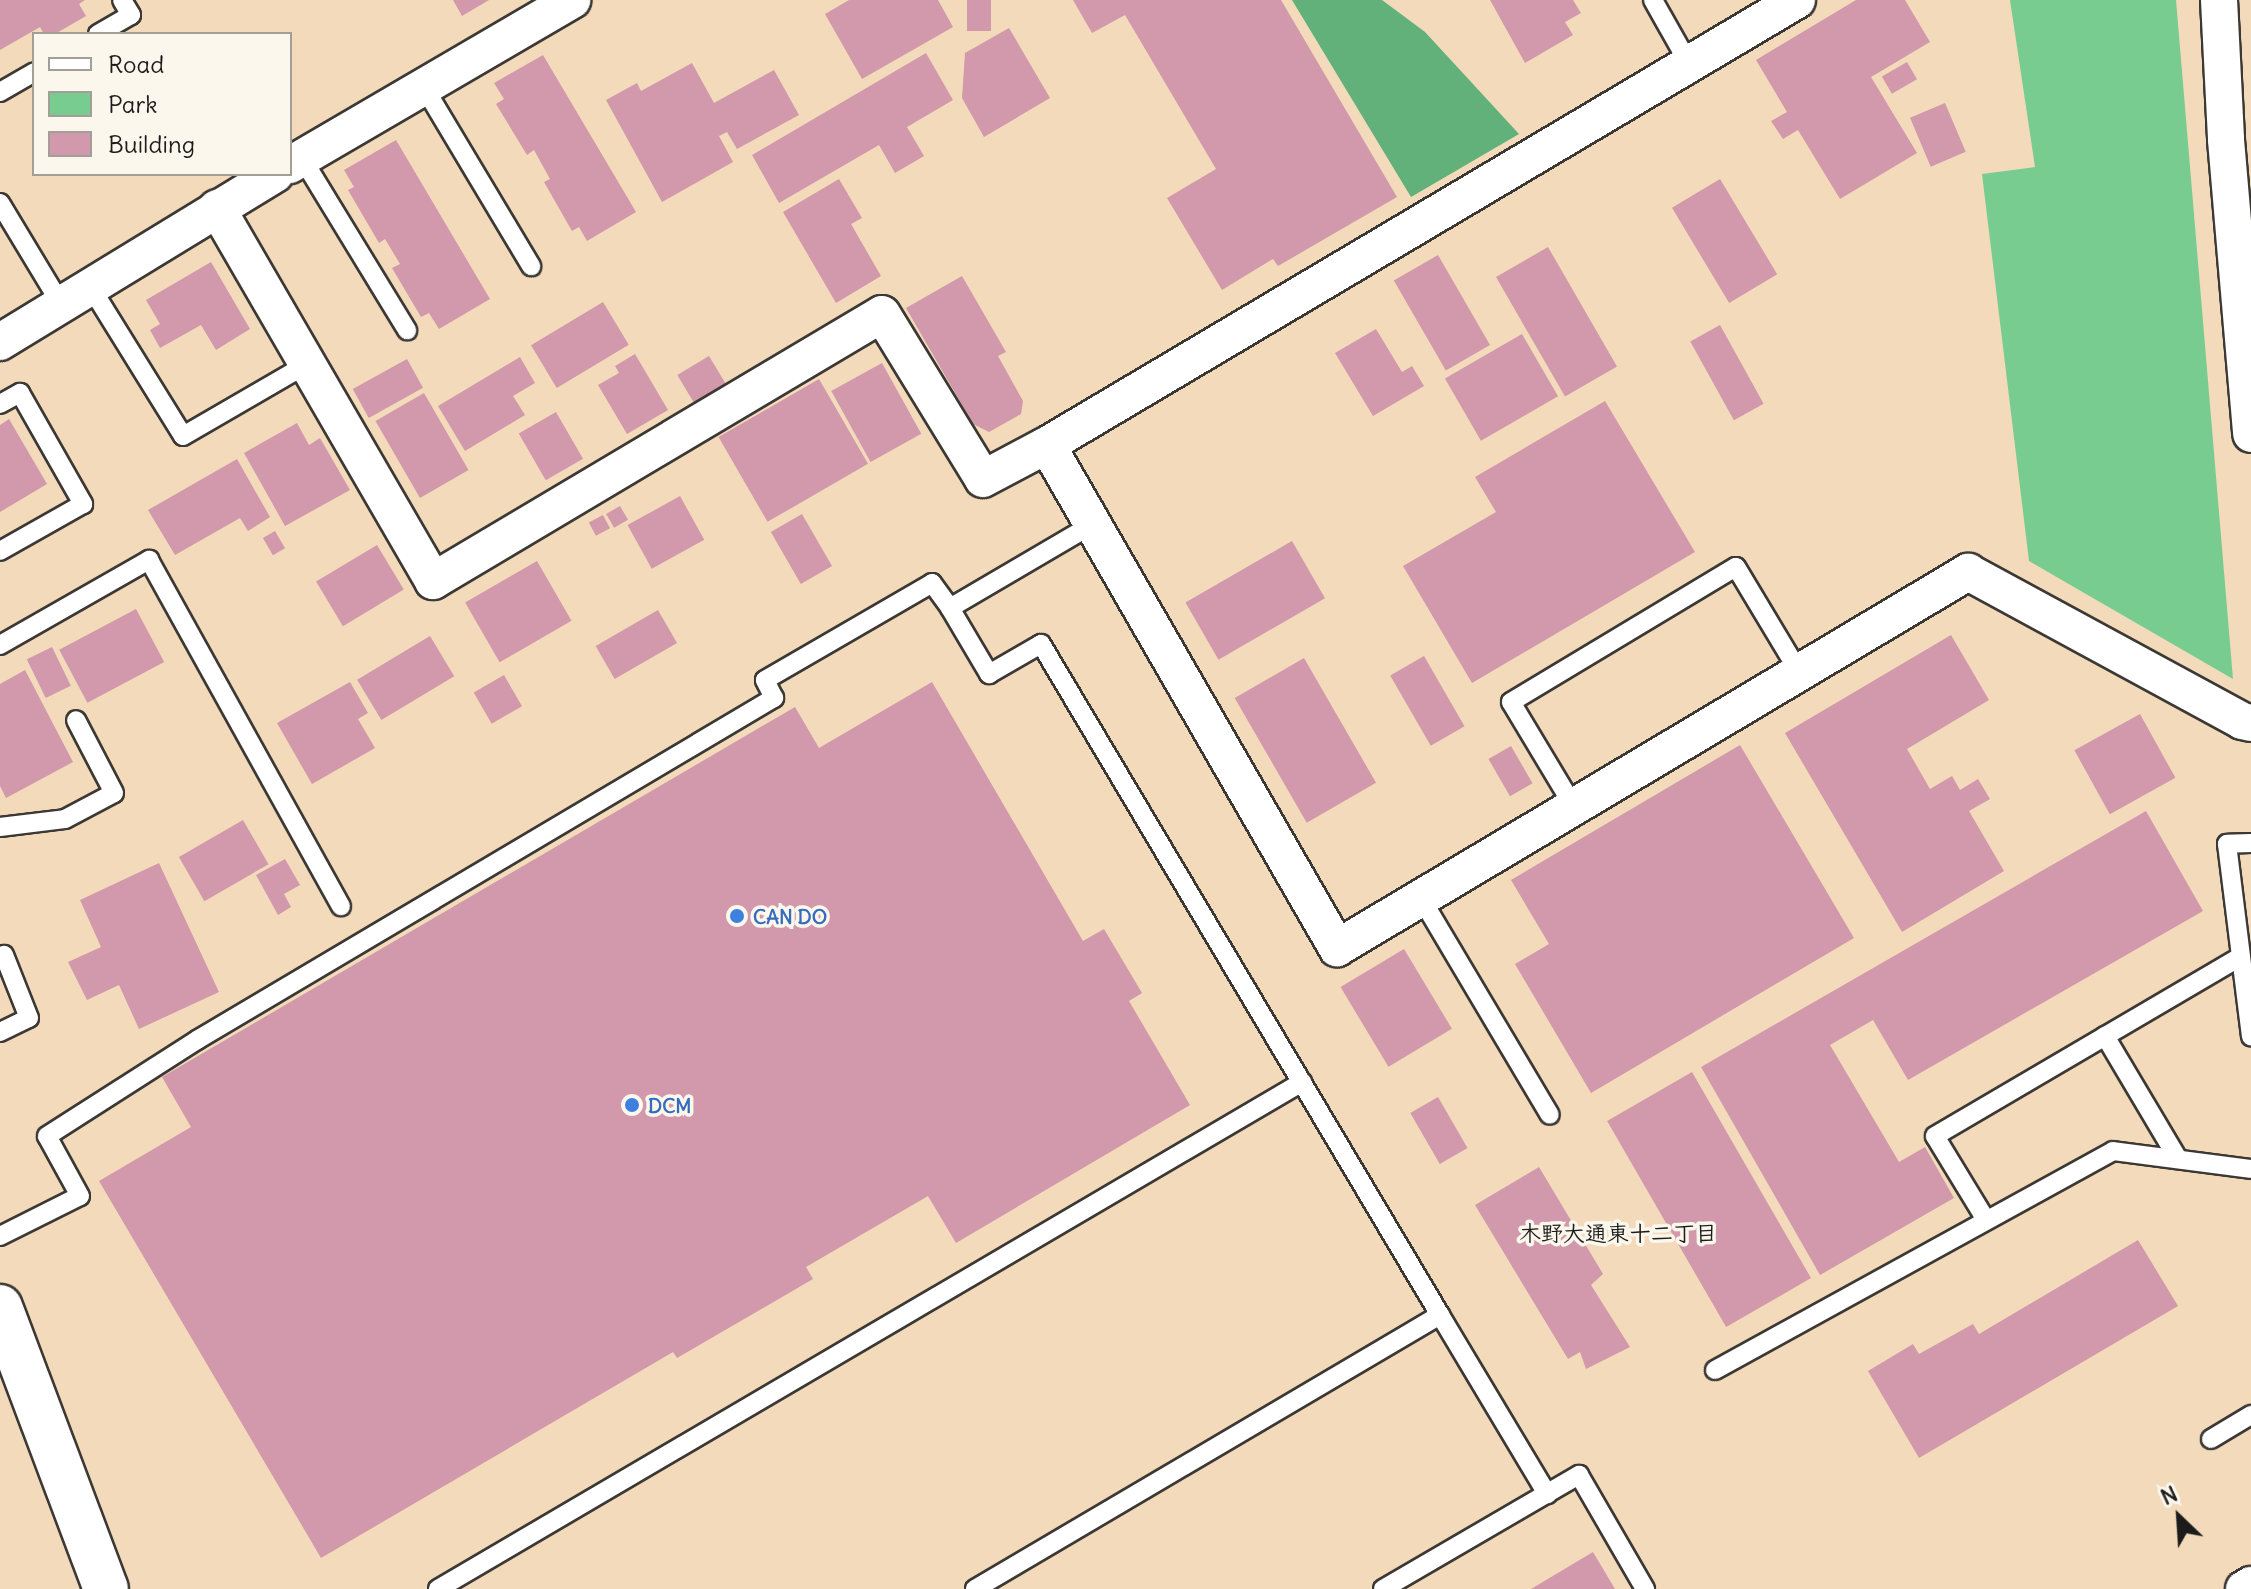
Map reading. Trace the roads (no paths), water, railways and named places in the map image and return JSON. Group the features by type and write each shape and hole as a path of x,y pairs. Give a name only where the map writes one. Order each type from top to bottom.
{"highway":[{"path":"0,1307 106,1589"}],"street":[{"path":"292,164 572,0"},
{"path":"217,208 433,581 882,314 983,479 1047,445 1797,0"},
{"path":"2219,0 2226,140 2251,434"},
{"path":"0,342 272,176"},
{"path":"1047,445 1337,948 1968,572 2242,721 2251,723"},
{"path":"2244,1589 2251,1585"}],"lane":[{"path":"101,32 131,15 122,0"},
{"path":"1653,0 1689,64"},
{"path":"0,92 32,73"},
{"path":"424,87 531,266"},
{"path":"292,170 407,330"},
{"path":"0,203 183,436 307,364"},
{"path":"0,404 20,393 83,504 0,551"},
{"path":"950,608 1093,524"},
{"path":"0,645 149,560 341,906"},
{"path":"1574,807 1511,702 1736,567 1799,672"},
{"path":"0,1236 80,1196 47,1136 211,1032 774,698 765,680 932,583 989,674 1041,644 1547,1494"},
{"path":"0,827 65,819 114,793 76,720"},
{"path":"2251,843 2227,844 2251,1037"},
{"path":"1421,898 1550,1115"},
{"path":"0,1032 29,1018 4,955"},
{"path":"1986,1220 1935,1136 2240,957"},
{"path":"2105,1036 2178,1159"},
{"path":"438,1589 1302,1082"},
{"path":"1715,1370 2113,1151 2251,1169"},
{"path":"975,1589 1440,1315"},
{"path":"2211,1439 2251,1415"},
{"path":"1383,1589 1579,1475 1645,1589"}],"place":[{"name":"CAN DO","path":"737,916"},
{"name":"DCM","path":"632,1105"}],"district":[{"name":"木野大通東十二丁目","path":"1618,1234"}]}
